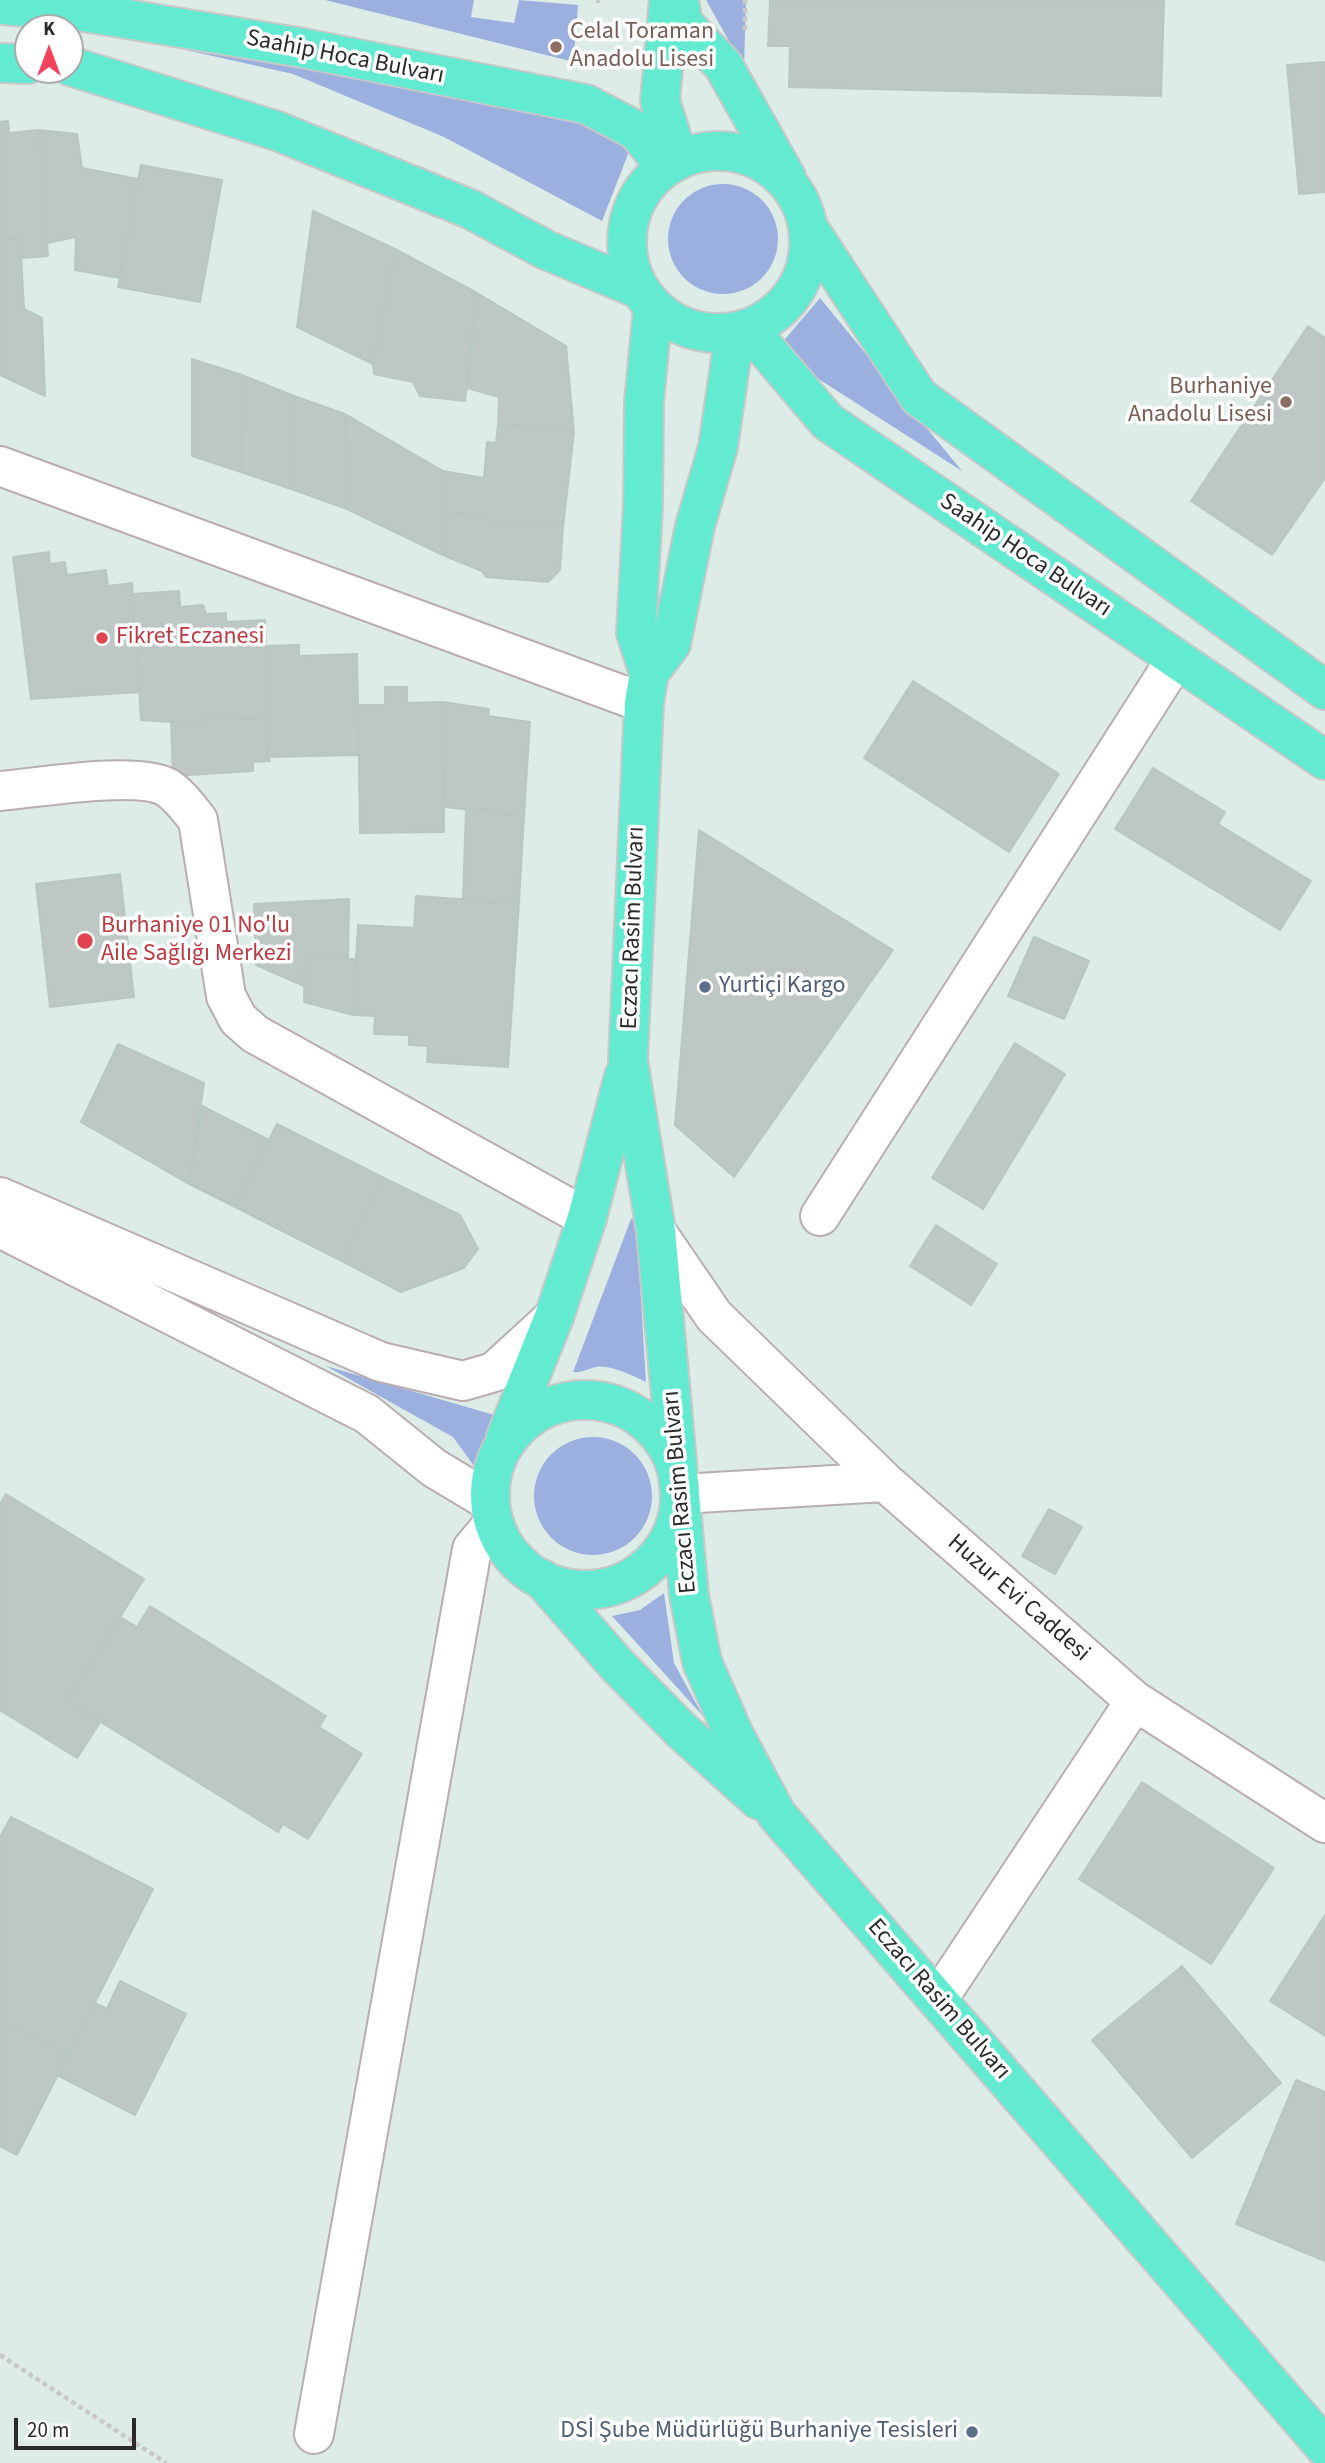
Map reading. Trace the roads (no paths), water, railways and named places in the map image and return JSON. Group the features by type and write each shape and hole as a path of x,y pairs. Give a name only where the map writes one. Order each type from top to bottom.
{"main road":[{"path":"669,0 660,101 673,163"},
{"path":"84,70 277,131 470,209 546,250 646,298 671,320 691,330 713,333 741,330 762,323 784,306 800,283 809,257 809,229 803,206 723,65 683,23 679,0"},
{"name":"Saahip Hoca Bulvarı","path":"0,5 78,11 303,48 586,104 637,131 673,163"},
{"path":"646,688 636,633 643,506 646,298 630,268 627,245 629,222 636,201 649,182 673,163 705,152 743,154 777,172 790,185"},
{"path":"809,229 919,397 1325,690"},
{"path":"646,688 671,644 695,526 718,447 741,330"},
{"name":"Saahip Hoca Bulvarı","path":"741,330 828,422 1325,760"},
{"name":"Eczacı Rasim Bulvarı","path":"646,688 628,1060 656,1231 689,1595 702,1662 734,1735 777,1815 1323,2439"},
{"path":"502,1448 521,1423 547,1407 578,1399 609,1402 637,1415 661,1435 676,1463 681,1494 677,1524 663,1550 642,1572 614,1586 585,1591 555,1585 528,1572 508,1552 491,1512 492,1474 502,1448 554,1317 587,1219 628,1060"},
{"path":"542,1579 617,1665 681,1730 777,1815"}],"street":[{"path":"0,466 646,688"},
{"path":"820,1216 1176,659"},
{"path":"0,791 115,780 140,781 167,787 198,820 226,996 238,1019 255,1034 587,1219"},
{"path":"0,1197 381,1362 463,1381 494,1372 554,1317"},
{"path":"0,1228 368,1413 491,1512 472,1549 314,2434"},
{"name":"Huzur Evi Caddesi","path":"656,1231 714,1316 885,1482 1135,1701 1325,1824"},
{"path":"681,1494 885,1482"},
{"path":"938,1999 1135,1701"}],"place":[{"name":"Celal Toraman Anadolu Lisesi","path":"556,47"},
{"name":"Burhaniye Anadolu Lisesi","path":"1286,402"},
{"name":"Fikret Eczanesi","path":"102,638"},
{"name":"Burhaniye 01 No'lu Aile Sağlığı Merkezi","path":"85,941"},
{"name":"Yurtiçi Kargo","path":"705,987"},
{"name":"DSİ Şube Müdürlüğü Burhaniye Tesisleri","path":"972,2432"}]}
